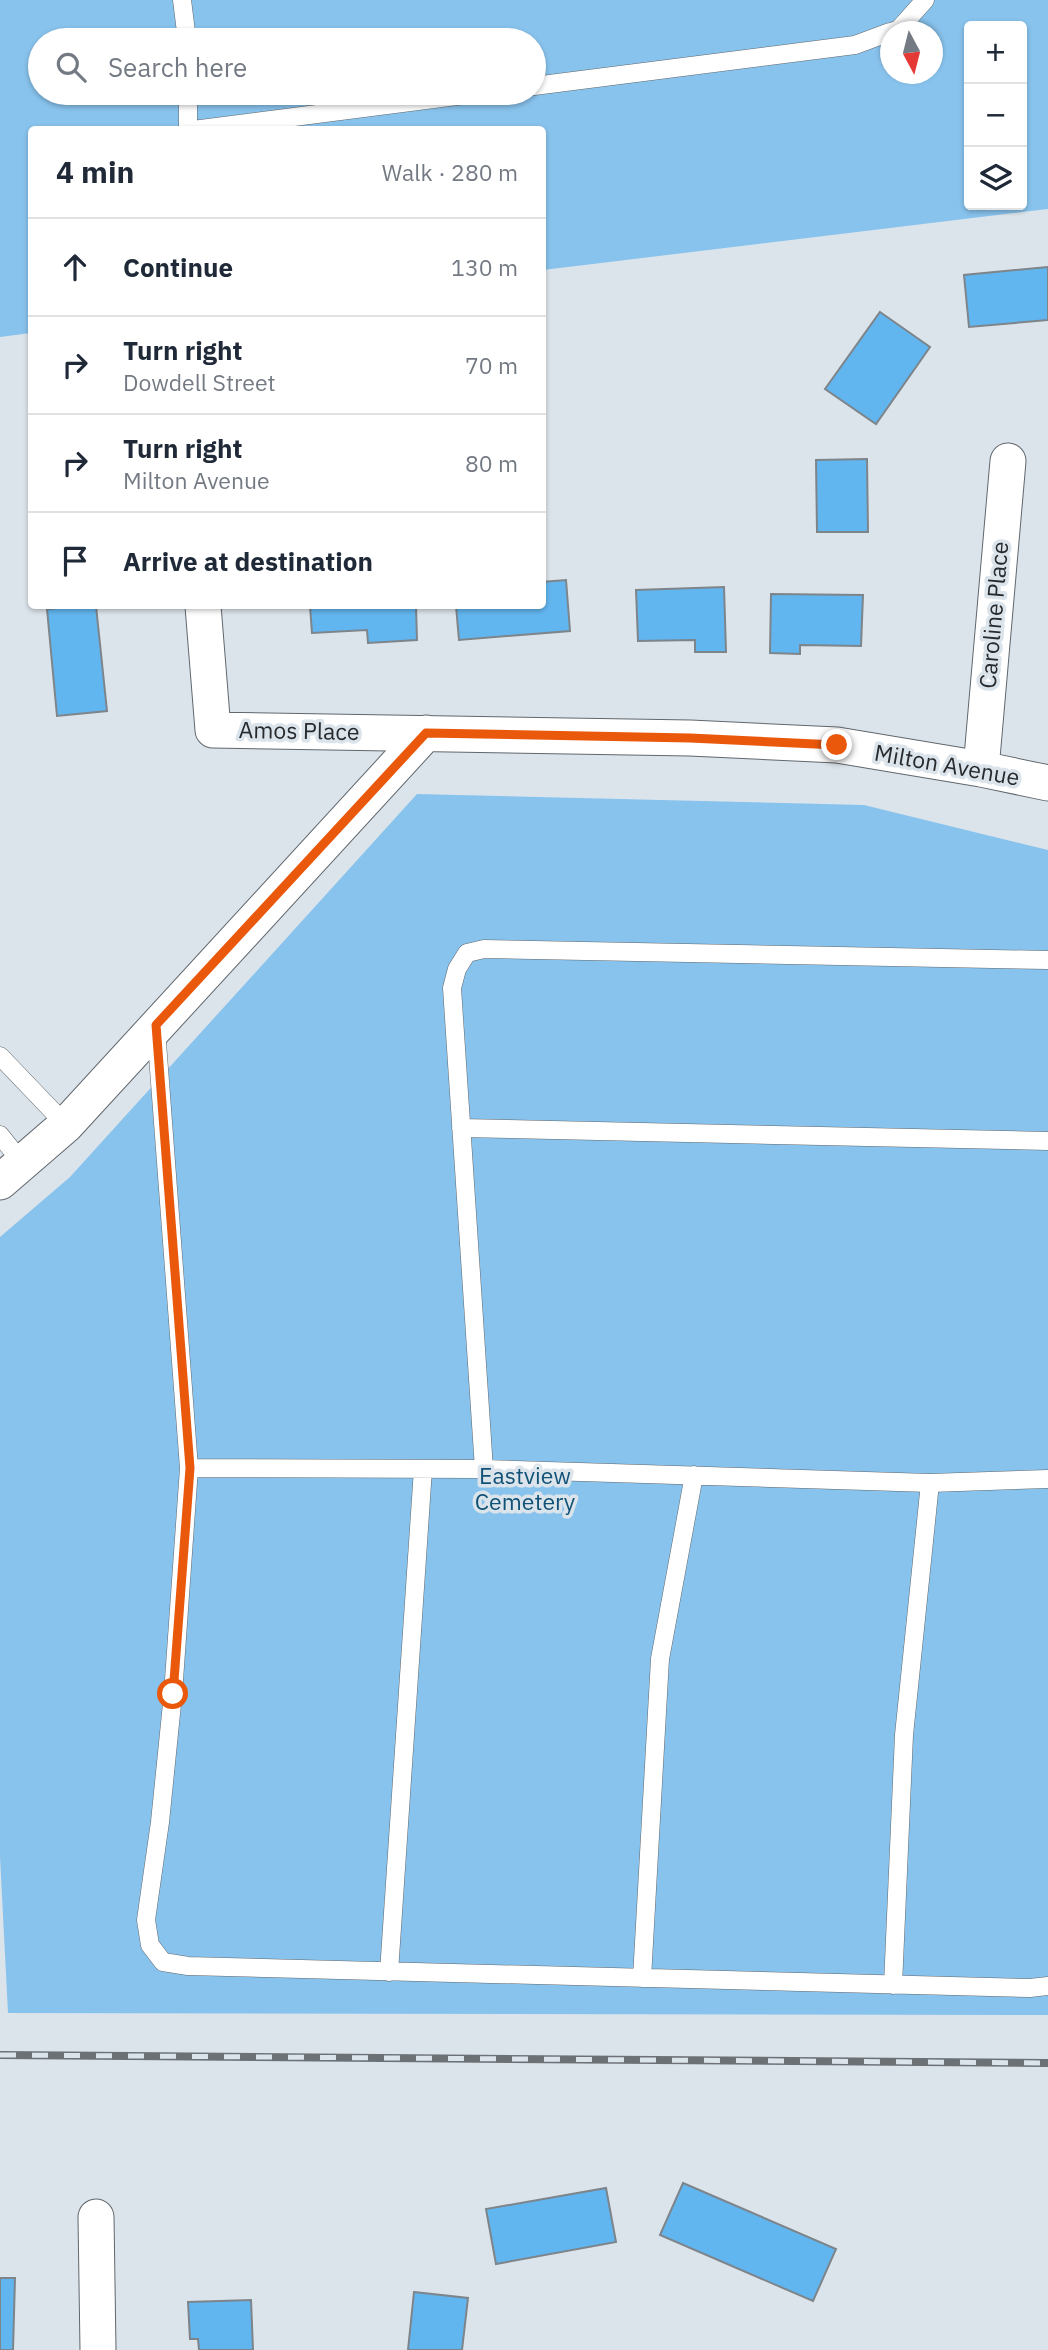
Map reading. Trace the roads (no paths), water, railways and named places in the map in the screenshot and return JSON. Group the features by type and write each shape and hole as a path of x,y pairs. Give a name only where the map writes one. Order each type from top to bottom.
{"street":[{"name":"Caroline Place","path":"981,769 1008,461"},
{"name":"Amos Place","path":"203,609 213,730 426,733"},
{"name":"Milton Avenue","path":"426,733 690,738 837,745 1048,783"},
{"path":"11,1173 66,1125 426,733"},
{"path":"96,2217 98,2350"}],"lane":[{"path":"182,0 186,28"},
{"path":"906,21 925,0"},
{"path":"546,84 855,45 880,36"},
{"path":"189,105 190,126"},
{"path":"221,126 386,105"},
{"path":"484,1469 452,988 457,969 467,953 484,949 1048,960"},
{"path":"156,1025 190,1468 173,1694 160,1822 146,1920 150,1945 163,1962 188,1966 389,1972 1030,1988 1048,1986"},
{"path":"0,1056 66,1125"},
{"path":"461,1128 1048,1141"},
{"path":"0,1135 11,1173"},
{"path":"190,1468 484,1469 930,1483 1048,1479"},
{"path":"389,1972 423,1469"},
{"path":"642,1978 660,1659 694,1475"},
{"path":"892,1984 904,1735 930,1483"}],"railway":[{"path":"0,2055 1048,2063"}],"park label":[{"name":"Eastview Cemetery","path":"525,1489"}]}
